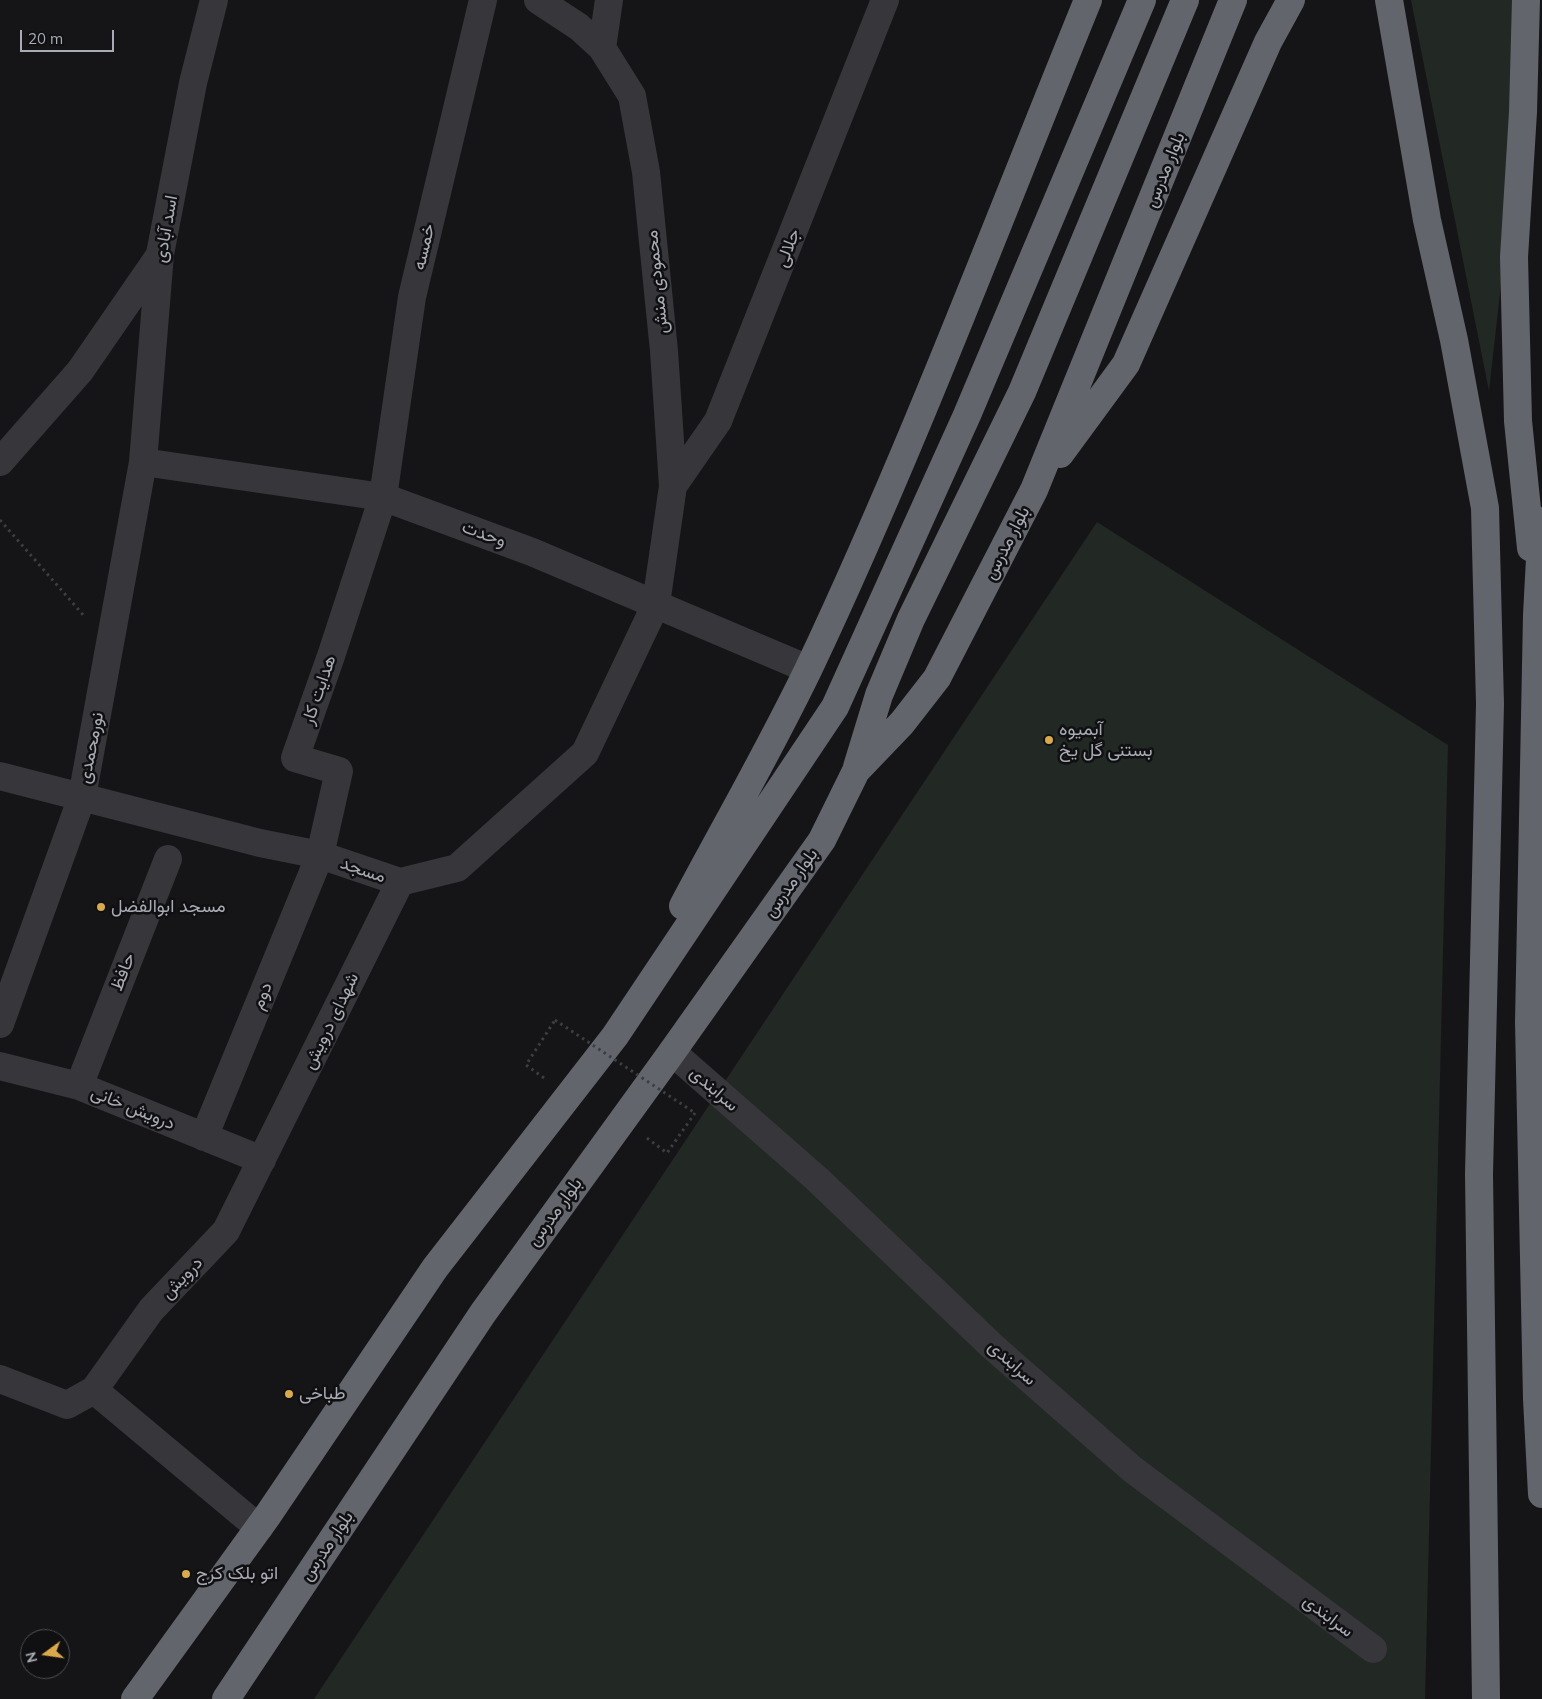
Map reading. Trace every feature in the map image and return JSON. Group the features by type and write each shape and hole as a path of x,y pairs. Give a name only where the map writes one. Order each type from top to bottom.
{"highway":[{"path":"615,1036 808,669 916,424 1088,0"},
{"path":"135,1699 259,1528 435,1268 615,1036 835,707 967,415 1142,0"},
{"path":"856,771 878,694 911,619 1022,392 1186,0"},
{"name":"بلوار مدرس","path":"226,1699 493,1298 672,1052 822,840 856,771 902,723 937,678 1034,490 1233,0"},
{"path":"1034,490 1126,364 1268,42 1291,0"},
{"path":"1388,0 1427,220 1454,340 1485,508 1490,704 1479,1174 1486,1699"},
{"path":"1526,0 1523,112 1514,257 1518,421 1537,614"},
{"path":"1542,521 1537,614 1529,1022 1537,1398 1542,1494"}],"street":[{"name":"اسد آبادی","path":"143,462 160,254 193,83 214,0"},
{"name":"خمسه","path":"383,498 412,297 483,0"},
{"name":"محمودی منش","path":"538,0 579,27 602,48 632,96 646,172 664,351 673,486 656,604"},
{"path":"602,48 609,0"},
{"name":"جلالی","path":"673,486 718,421 885,0"},
{"path":"0,462 80,371 160,254"},
{"name":"وحدت","path":"143,462 383,498 532,552 808,669"},
{"name":"نورمحمدی","path":"0,1024 82,797 143,462"},
{"name":"هدایت کار","path":"320,855 338,771 295,758 383,498"},
{"name":"مسجد","path":"0,776 260,844 320,855 400,882 458,868 585,753 656,604"},
{"name":"دوم","path":"204,1137 320,855"},
{"name":"حافظ","path":"79,1086 168,859"},
{"name":"شهدای درویش","path":"262,1160 400,882"},
{"name":"سرابندی","path":"672,1052 817,1178 993,1347 1132,1469 1372,1649"},
{"name":"درویش خانی","path":"0,1066 79,1086 262,1160"},
{"name":"درویش","path":"94,1390 151,1310 226,1231 262,1160"},
{"path":"0,1379 67,1405 94,1390 259,1528"}],"path":[{"path":"0,520 110,646"},
{"path":"526,1065 555,1020 695,1113 667,1152"}],"shaded area":[{"path":"1411,0 1533,0 1489,391"},
{"path":"1097,522 1448,745 1425,1699 314,1699"}],"place":[{"name":"آبمیوه بستنی گل یخ","path":"1049,740"},
{"name":"مسجد ابوالفضل","path":"101,907"},
{"name":"طباخی","path":"289,1394"},
{"name":"اتو بلک کرج","path":"186,1574"}]}
